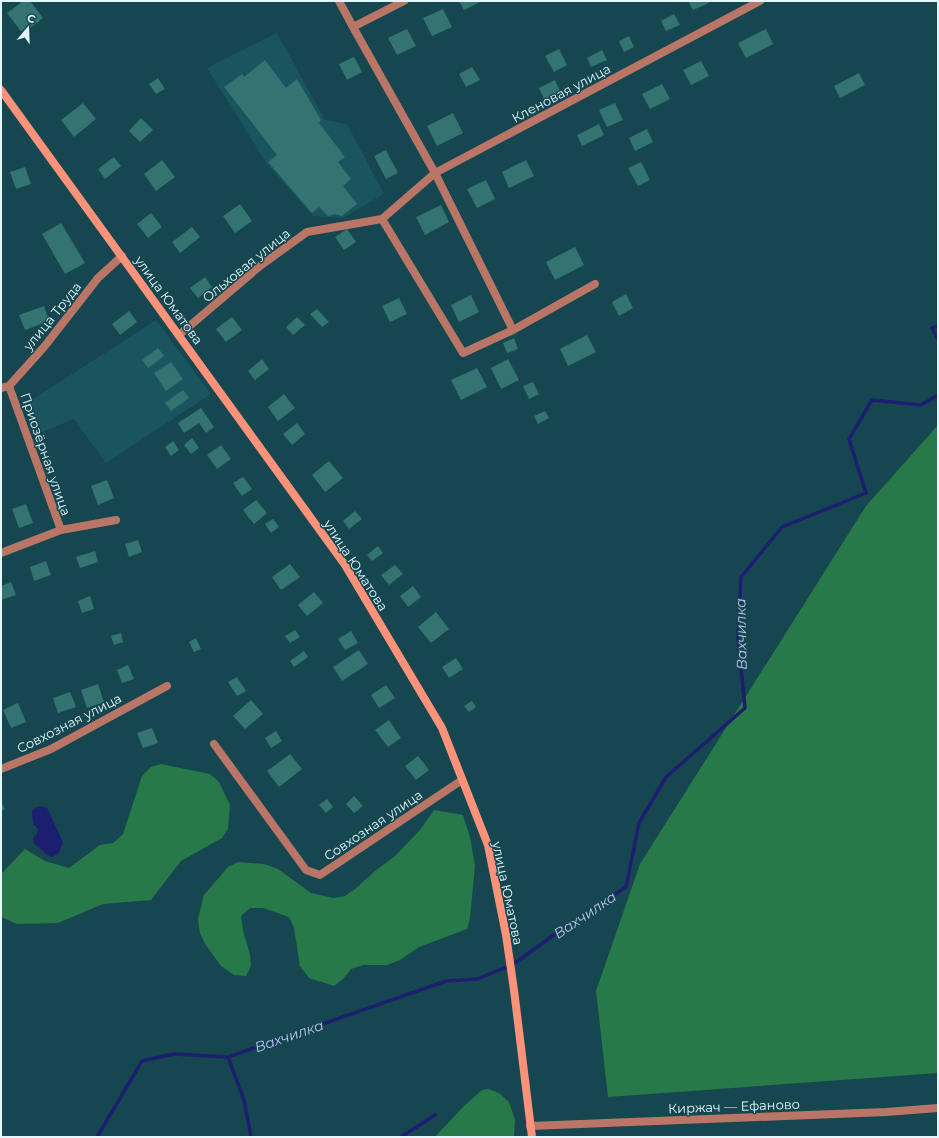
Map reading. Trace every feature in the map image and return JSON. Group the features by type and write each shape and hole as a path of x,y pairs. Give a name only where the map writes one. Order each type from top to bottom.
{"main road":[{"name":"улица Юматова","path":"1,90 4,98 122,256 345,566 442,728 488,845 506,935 532,1137"}],"street":[{"path":"339,1 352,27 435,173 513,330"},
{"path":"352,27 404,1"},
{"name":"Кленовая улица","path":"382,219 435,173 760,1"},
{"path":"382,219 463,352 513,330 595,284"},
{"name":"Ольховая улица","path":"179,335 260,266 307,232 382,219"},
{"name":"улица Труда","path":"10,386 44,347 98,278 122,256"},
{"path":"1,388 10,386"},
{"name":"Приозёрная улица","path":"10,386 61,530"},
{"name":"Приозёрная улица","path":"1,553 61,530 116,520"},
{"name":"Совхозная улица","path":"1,769 51,748 167,686"},
{"name":"Совхозная улица","path":"214,744 306,870 320,875 462,780"},
{"name":"Киржач — Ефаново","path":"530,1126 886,1112 938,1108"}],"shaded area":[{"path":"277,33 325,120 347,124 384,194 343,218 313,216 267,164 207,68"},
{"path":"156,320 211,394 106,463 74,419 37,434 24,405"},
{"path":"40,806 47,808 63,842 59,853 52,857 47,855 34,844 33,838 37,834 38,829 33,824 32,811"}],"green space":[{"path":"938,425 938,1073 608,1097 596,991 640,864 866,506"},
{"path":"161,764 210,774 219,782 230,805 228,829 222,838 181,861 151,900 103,904 58,923 17,924 1,917 1,874 25,849 45,861 69,868 100,845 113,843 123,834 142,776 151,767"},
{"path":"434,810 463,815 470,837 475,866 470,918 467,929 419,947 400,960 387,965 363,965 351,969 343,979 334,986 309,978 300,966 294,928 289,917 263,908 250,908 241,916 251,966 246,976 234,975 221,966 205,944 200,933 198,919 204,895 228,867 238,862 264,864 278,869 311,893 334,898 345,896 395,856 420,830"},
{"path":"488,1089 499,1093 509,1102 515,1120 514,1137 435,1137 463,1107 482,1090"}],"building":[{"path":"23,1 30,1 43,18 23,34 7,13"},
{"path":"459,1 482,1 464,10"},
{"path":"688,1 708,1 709,3 693,10"},
{"path":"443,9 452,27 432,36 423,18"},
{"path":"674,14 680,25 666,31 661,21"},
{"path":"407,29 416,46 397,55 388,38"},
{"path":"766,29 773,44 746,58 738,43"},
{"path":"629,36 634,47 624,52 619,41"},
{"path":"559,49 567,65 554,72 545,56"},
{"path":"602,50 607,60 591,67 587,58"},
{"path":"354,57 362,72 347,80 339,64"},
{"path":"265,60 286,88 297,79 321,120 319,123 345,157 338,162 351,179 343,186 357,204 342,216 335,214 328,216 319,207 312,213 268,162 277,155 224,87 242,74 244,77"},
{"path":"701,61 709,76 691,85 683,70"},
{"path":"472,67 480,80 466,87 459,74"},
{"path":"859,73 865,85 840,98 834,86"},
{"path":"158,78 165,89 156,94 149,84"},
{"path":"555,80 561,93 545,101 539,88"},
{"path":"662,84 670,99 650,109 642,94"},
{"path":"83,103 96,119 74,137 61,120"},
{"path":"615,103 623,120 607,127 599,110"},
{"path":"453,113 463,133 437,146 427,126"},
{"path":"141,118 153,130 140,142 129,131"},
{"path":"599,124 604,135 582,146 577,135"},
{"path":"647,129 653,142 635,151 629,138"},
{"path":"386,150 398,173 386,179 374,156"},
{"path":"114,157 121,166 105,179 98,169"},
{"path":"162,160 175,177 156,191 144,174"},
{"path":"526,160 534,176 509,188 502,172"},
{"path":"641,162 650,180 638,186 628,168"},
{"path":"25,167 31,184 16,189 10,172"},
{"path":"486,180 495,199 477,208 467,189"},
{"path":"240,204 252,221 235,233 223,216"},
{"path":"441,205 449,222 425,235 416,217"},
{"path":"151,213 162,227 148,238 137,224"},
{"path":"61,223 85,263 65,274 42,234"},
{"path":"192,227 200,237 180,253 172,242"},
{"path":"347,229 356,242 344,250 335,237"},
{"path":"575,247 584,265 555,280 546,262"},
{"path":"205,277 212,287 198,298 190,288"},
{"path":"626,294 633,308 619,316 612,302"},
{"path":"471,295 479,312 459,322 451,305"},
{"path":"399,298 407,314 390,322 382,306"},
{"path":"44,306 49,321 25,330 19,315"},
{"path":"317,309 329,322 322,327 310,314"},
{"path":"129,311 137,322 120,335 112,324"},
{"path":"232,317 242,330 226,342 216,329"},
{"path":"297,317 305,325 293,335 286,327"},
{"path":"587,335 596,352 568,366 560,349"},
{"path":"514,338 518,349 507,353 503,343"},
{"path":"158,348 164,356 148,368 142,360"},
{"path":"262,359 269,369 255,380 248,371"},
{"path":"508,359 519,380 501,389 491,368"},
{"path":"171,362 183,379 166,391 154,373"},
{"path":"477,368 487,387 461,400 451,380"},
{"path":"533,382 539,394 529,399 523,386"},
{"path":"183,390 189,398 171,411 165,403"},
{"path":"284,394 295,408 278,421 268,407"},
{"path":"201,408 214,427 206,433 199,423 184,433 178,423"},
{"path":"545,411 549,418 538,424 534,416"},
{"path":"297,423 305,434 292,445 283,434"},
{"path":"192,438 199,448 191,454 184,445"},
{"path":"173,441 179,450 171,456 165,447"},
{"path":"221,445 231,459 217,469 207,455"},
{"path":"329,461 343,478 325,492 312,475"},
{"path":"243,477 252,489 242,496 233,483"},
{"path":"107,480 114,498 98,505 91,486"},
{"path":"256,500 267,513 254,524 243,510"},
{"path":"26,504 33,523 19,528 12,509"},
{"path":"355,511 362,519 349,529 343,521"},
{"path":"273,519 279,527 271,533 265,524"},
{"path":"138,540 142,552 129,557 125,544"},
{"path":"378,546 383,553 372,561 367,555"},
{"path":"95,551 98,562 80,568 76,557"},
{"path":"46,561 51,575 34,581 30,567"},
{"path":"290,564 300,577 281,590 272,577"},
{"path":"395,565 403,574 389,585 381,575"},
{"path":"11,582 16,595 1,600 1,586"},
{"path":"413,586 421,597 408,607 400,596"},
{"path":"314,592 323,603 307,616 298,605"},
{"path":"90,596 94,609 82,613 78,601"},
{"path":"436,612 449,629 431,643 418,627"},
{"path":"295,630 300,637 290,643 285,636"},
{"path":"351,631 358,643 345,650 338,639"},
{"path":"121,633 123,642 114,645 111,636"},
{"path":"196,638 201,649 194,652 189,642"},
{"path":"359,650 368,664 342,681 333,667"},
{"path":"304,651 308,657 294,667 290,661"},
{"path":"456,658 463,669 449,678 442,667"},
{"path":"128,665 134,679 122,683 117,670"},
{"path":"237,677 246,691 237,696 228,682"},
{"path":"98,684 104,702 87,708 81,690"},
{"path":"386,685 395,698 379,708 371,695"},
{"path":"70,692 76,707 58,713 53,698"},
{"path":"251,700 263,714 245,729 233,716"},
{"path":"472,701 476,707 469,712 464,706"},
{"path":"18,703 26,722 11,728 3,710"},
{"path":"389,720 401,738 388,747 375,730"},
{"path":"152,728 158,743 143,748 137,733"},
{"path":"276,731 282,741 271,748 265,738"},
{"path":"290,754 302,769 279,787 267,771"},
{"path":"418,756 429,770 416,780 405,766"},
{"path":"354,796 363,806 354,813 346,804"},
{"path":"327,799 333,807 326,813 319,805"},
{"path":"1,802 5,809 1,811"}],"waterway":[{"name":"Вахчилка","path":"938,326 932,328 938,339"},
{"name":"Вахчилка","path":"97,1137 142,1061 174,1054 228,1057 446,981 477,979 512,965 561,930 626,887 639,823 666,777 745,708 738,637 741,577 782,527 866,493 849,439 872,400 921,405 938,395"},
{"path":"228,1057 244,1100 251,1137"},
{"path":"401,1137 435,1115"}]}
